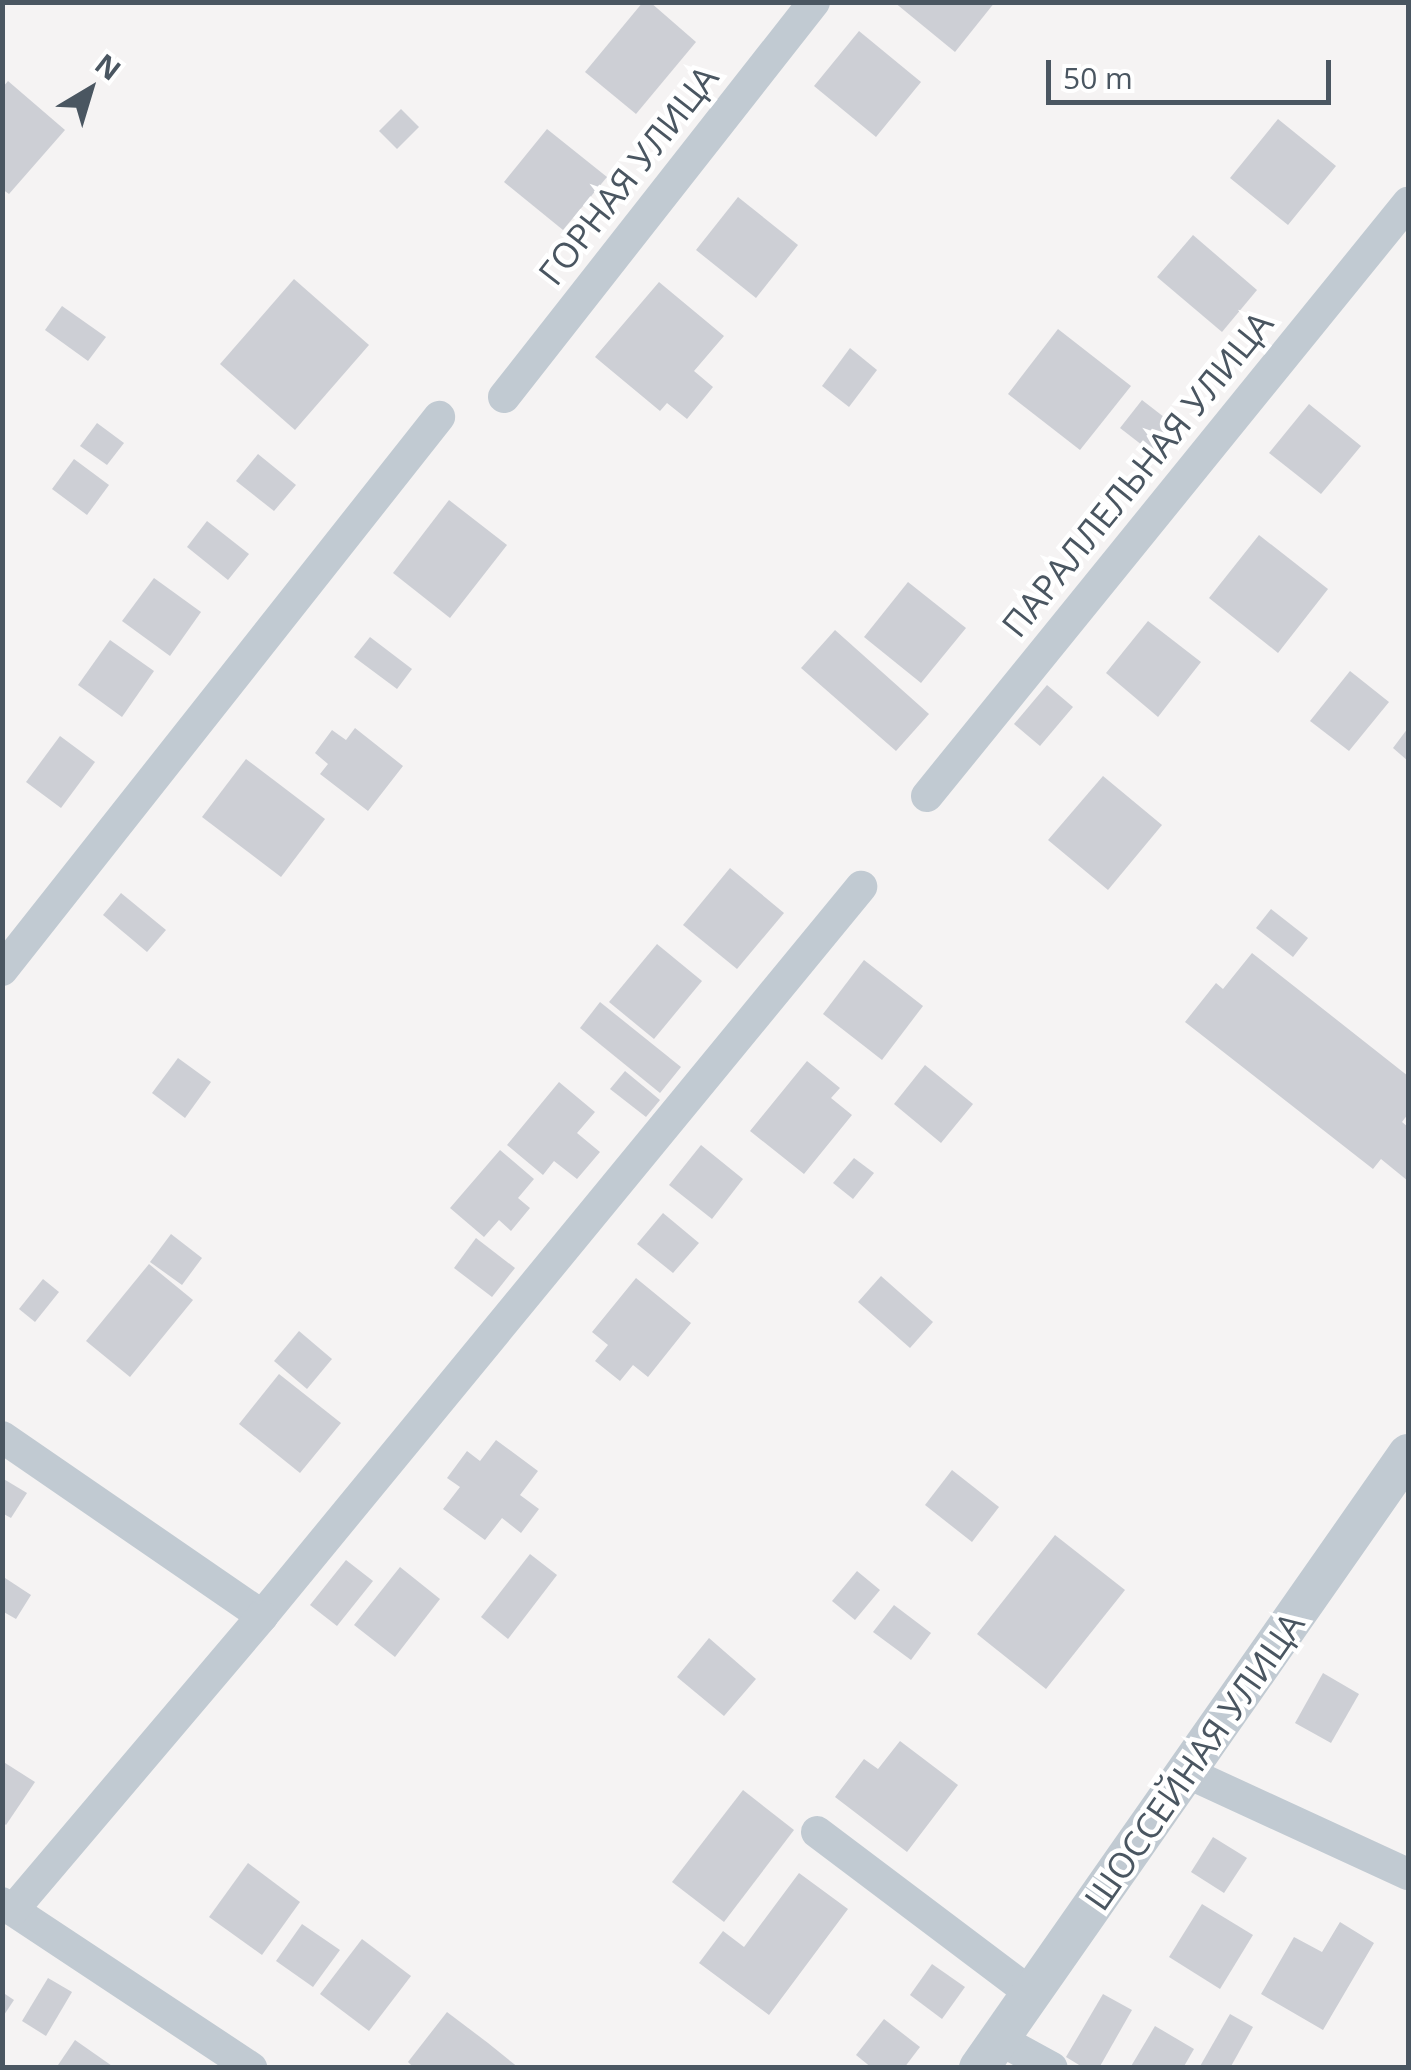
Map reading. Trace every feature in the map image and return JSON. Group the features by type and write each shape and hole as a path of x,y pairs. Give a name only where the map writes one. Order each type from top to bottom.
{"street":[{"name":"ГОРНАЯ УЛИЦА","path":"504,398 814,2"},
{"name":"ПАРАЛЛЕЛЬНАЯ УЛИЦА","path":"927,796 1408,202"},
{"path":"2,970 439,417"},
{"path":"251,2068 8,1906 262,1616 861,887"},
{"path":"2,1437 262,1616"},
{"name":"ШОССЕЙНАЯ УЛИЦА","path":"989,2053 1408,1454"},
{"path":"1186,1772 1408,1874"},
{"path":"817,1832 1031,1993"},
{"path":"989,2053 1052,2068"}],"building":[{"path":"643,2 650,2 696,42 636,114 585,72"},
{"path":"894,2 995,2 955,52"},
{"path":"859,31 921,82 876,137 814,86"},
{"path":"8,81 65,130 9,194 2,189 2,88"},
{"path":"401,109 419,127 397,149 379,131"},
{"path":"1278,119 1336,166 1288,225 1230,178"},
{"path":"547,129 607,177 563,230 504,182"},
{"path":"738,197 798,245 756,298 696,250"},
{"path":"1193,235 1257,290 1222,332 1157,277"},
{"path":"294,279 369,345 295,430 220,364"},
{"path":"659,282 724,336 694,371 713,387 687,419 667,403 660,411 595,357"},
{"path":"62,306 106,337 88,361 45,330"},
{"path":"1058,329 1131,386 1080,450 1008,394"},
{"path":"850,348 877,370 849,407 822,386"},
{"path":"1142,400 1173,424 1151,452 1120,428"},
{"path":"1309,404 1361,446 1321,494 1269,453"},
{"path":"97,423 124,443 107,465 80,446"},
{"path":"258,454 296,485 274,511 236,481"},
{"path":"74,459 109,485 87,515 52,489"},
{"path":"449,500 507,545 450,618 393,573"},
{"path":"207,521 249,554 228,580 187,547"},
{"path":"1259,535 1328,589 1278,653 1209,598"},
{"path":"154,578 201,612 170,656 122,621"},
{"path":"908,582 966,628 921,683 864,637"},
{"path":"1148,621 1201,662 1158,717 1106,673"},
{"path":"835,630 929,714 896,751 801,668"},
{"path":"370,637 412,669 397,689 354,657"},
{"path":"110,640 154,671 122,717 78,685"},
{"path":"1350,671 1389,702 1349,751 1310,721"},
{"path":"1047,685 1073,707 1040,746 1014,724"},
{"path":"355,728 403,766 368,811 320,774 328,764 315,753 332,730 346,740"},
{"path":"1408,728 1408,761 1393,748"},
{"path":"60,736 95,762 61,808 26,782"},
{"path":"246,759 325,819 281,877 202,817"},
{"path":"1103,776 1162,825 1108,890 1048,840"},
{"path":"730,868 784,913 737,969 683,925"},
{"path":"121,893 166,930 147,952 103,915"},
{"path":"1271,909 1308,938 1293,957 1256,928"},
{"path":"657,944 702,981 654,1039 609,1002"},
{"path":"1252,953 1408,1076 1408,1114 1402,1122 1408,1127 1408,1181 1381,1159 1373,1169 1185,1022 1216,983 1223,989"},
{"path":"864,960 923,1006 882,1060 823,1014"},
{"path":"600,1002 681,1067 660,1093 580,1028"},
{"path":"178,1058 211,1082 185,1118 152,1093"},
{"path":"807,1061 840,1088 831,1098 852,1115 804,1174 750,1131"},
{"path":"925,1065 973,1104 941,1143 894,1104"},
{"path":"625,1071 660,1100 646,1117 610,1089"},
{"path":"559,1082 595,1112 577,1133 600,1152 577,1179 554,1161 543,1175 507,1145"},
{"path":"701,1145 743,1179 712,1219 669,1185"},
{"path":"500,1150 534,1179 518,1198 530,1208 511,1231 499,1220 484,1237 450,1208"},
{"path":"854,1158 874,1173 853,1199 833,1183"},
{"path":"663,1213 699,1243 673,1273 637,1244"},
{"path":"171,1234 202,1258 182,1285 150,1262"},
{"path":"476,1238 515,1268 492,1297 454,1268"},
{"path":"149,1264 193,1300 130,1377 86,1341"},
{"path":"881,1276 933,1322 910,1348 858,1302"},
{"path":"636,1278 691,1323 648,1377 633,1365 620,1381 595,1361 608,1345 592,1332"},
{"path":"43,1279 59,1292 35,1322 19,1309"},
{"path":"299,1331 332,1359 307,1389 274,1361"},
{"path":"279,1374 341,1423 300,1473 239,1424"},
{"path":"496,1440 538,1471 520,1495 539,1509 521,1533 502,1518 485,1540 443,1509 460,1487 447,1478 467,1451 480,1461"},
{"path":"952,1470 999,1507 972,1542 925,1505"},
{"path":"2,1478 27,1493 11,1518 2,1513"},
{"path":"1055,1535 1125,1590 1046,1689 977,1634"},
{"path":"530,1554 557,1575 508,1639 481,1617"},
{"path":"346,1560 373,1581 337,1626 310,1605"},
{"path":"400,1567 440,1599 395,1657 354,1625"},
{"path":"857,1571 880,1590 855,1620 832,1601"},
{"path":"2,1576 31,1595 16,1619 2,1611"},
{"path":"894,1605 931,1633 911,1660 873,1632"},
{"path":"709,1638 756,1679 724,1716 677,1677"},
{"path":"1323,1673 1359,1694 1331,1743 1295,1723"},
{"path":"900,1741 958,1785 907,1852 835,1797 864,1759 878,1769"},
{"path":"2,1761 35,1782 6,1825 2,1822"},
{"path":"743,1790 794,1830 724,1922 672,1882"},
{"path":"1213,1837 1247,1858 1224,1893 1191,1872"},
{"path":"248,1863 300,1902 262,1955 209,1917"},
{"path":"799,1873 848,1909 769,2015 699,1963 723,1931 744,1947"},
{"path":"1202,1904 1253,1935 1220,1989 1169,1957"},
{"path":"1340,1922 1374,1943 1323,2030 1261,1994 1294,1937 1322,1952"},
{"path":"302,1924 340,1950 313,1987 276,1961"},
{"path":"362,1939 411,1976 369,2031 320,1994"},
{"path":"932,1964 965,1987 942,2019 910,1995"},
{"path":"48,1978 72,1992 46,2036 22,2021"},
{"path":"2,1992 14,2000 2,2018"},
{"path":"1103,1994 1132,2010 1099,2068 1084,2068 1066,2057"},
{"path":"447,2012 519,2068 414,2068 408,2062"},
{"path":"1230,2014 1253,2027 1230,2068 1199,2068"},
{"path":"884,2019 920,2047 904,2068 872,2068 856,2055"},
{"path":"1155,2026 1194,2049 1183,2068 1130,2068"},
{"path":"75,2040 115,2068 56,2068"}]}
